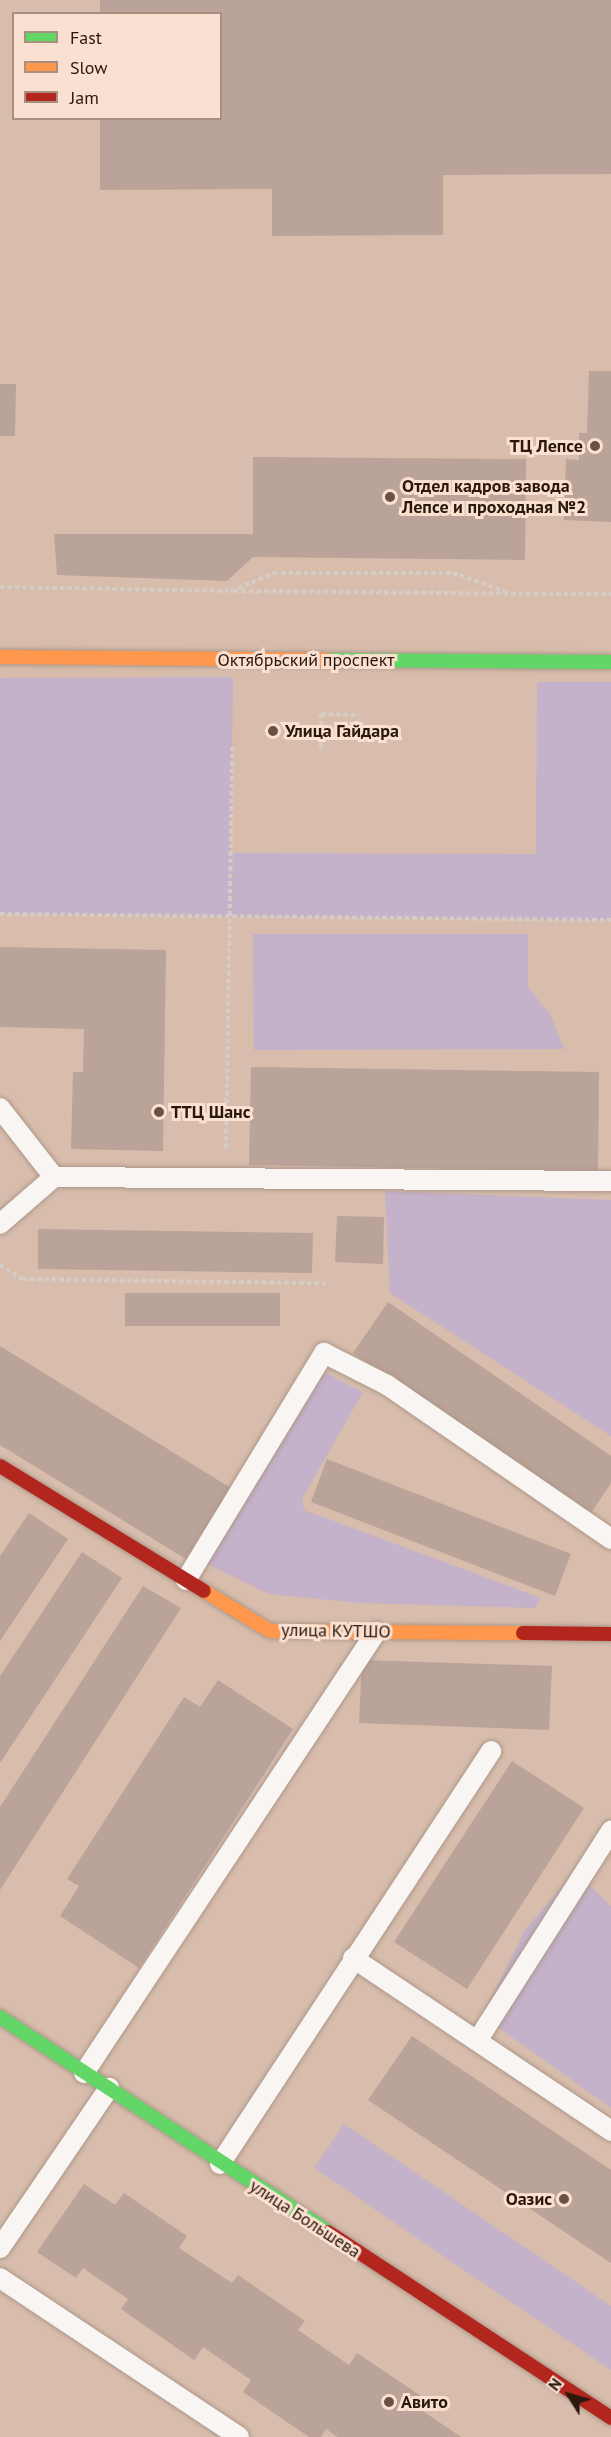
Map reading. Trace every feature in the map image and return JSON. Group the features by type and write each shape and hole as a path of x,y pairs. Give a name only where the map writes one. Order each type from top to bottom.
{"street":[{"name":"Октябрьский проспект","path":"0,657 611,662"},
{"name":"улица КУТШО","path":"0,1466 270,1631 611,1634"},
{"name":"улица Большева","path":"0,2017 220,2164 611,2418"}],"lane":[{"path":"0,1108 54,1177"},
{"path":"0,1224 54,1177 611,1181"},
{"path":"186,1580 324,1353 387,1385 611,1539"},
{"path":"84,2073 376,1632"},
{"path":"220,2164 353,1958 491,1751"},
{"path":"479,2038 611,1831"},
{"path":"353,1958 479,2038 611,2131"},
{"path":"0,2248 109,2088"},
{"path":"0,2278 239,2437"}],"path":[{"path":"231,591 274,573 453,573 510,593"},
{"path":"0,586 231,591 611,594"},
{"path":"321,748 321,714 359,715"},
{"path":"226,1180 232,747"},
{"path":"0,914 611,920"},
{"path":"0,1265 22,1279 325,1283"}],"shaded area":[{"path":"233,677 231,853 536,854 537,682 611,682 611,920 0,914 0,678"},
{"path":"253,934 528,934 528,987 551,1016 564,1049 254,1050"},
{"path":"385,1191 611,1200 611,1436 390,1293"},
{"path":"318,1369 363,1392 302,1499 304,1510 541,1598 535,1608 360,1603 269,1594 203,1562"},
{"path":"581,1877 611,1906 611,2108 482,2016 525,1930 569,1878"},
{"path":"344,2124 611,2306 611,2370 314,2168"}],"building":[{"path":"100,0 611,0 611,174 443,175 443,235 272,236 272,189 100,190 100,120 222,120 222,12 100,12"},
{"name":"ТЦ Лепсе","path":"589,371 611,371 611,522 564,520 566,459 579,460 579,433 587,433"},
{"path":"0,384 16,384 15,436 0,436"},
{"name":"Отдел кадров завода Лепсе и проходная №2","path":"253,457 526,459 525,560 253,557 227,581 57,575 54,534 253,534"},
{"path":"0,947 166,950 163,1151 71,1149 73,1072 83,1072 84,1029 0,1027"},
{"path":"251,1067 599,1072 598,1171 249,1165"},
{"path":"337,1216 384,1217 383,1264 335,1262"},
{"path":"38,1229 313,1233 312,1273 38,1269"},
{"path":"125,1293 280,1293 280,1326 125,1326"},
{"path":"388,1302 611,1456 611,1483 589,1516 353,1353"},
{"path":"0,1346 231,1488 186,1559 0,1445"},
{"path":"327,1459 571,1554 555,1596 311,1502"},
{"path":"29,1513 68,1539 0,1641 0,1556"},
{"path":"82,1552 122,1578 0,1763 0,1676"},
{"path":"143,1586 181,1608 0,1890 0,1807"},
{"path":"362,1660 552,1666 549,1730 359,1723"},
{"path":"218,1680 293,1729 139,1968 60,1916 79,1886 67,1879 184,1697 200,1707"},
{"path":"512,1761 584,1808 467,1989 394,1942"},
{"path":"412,2036 611,2170 611,2263 368,2100"},
{"path":"84,2184 115,2205 124,2193 187,2236 179,2248 232,2283 238,2275 305,2321 298,2330 349,2365 357,2353 424,2398 417,2407 461,2437 337,2437 326,2429 321,2437 309,2437 243,2392 251,2380 203,2347 194,2360 121,2309 128,2299 83,2268 76,2278 37,2252"}],"traffic: fast":[{"path":"328,660 611,662"},
{"path":"0,2017 328,2232"}],"traffic: slow":[{"path":"0,657 328,660"},
{"path":"204,1591 270,1631 523,1633"}],"traffic: jam":[{"path":"0,1466 204,1591"},
{"path":"523,1633 611,1634"},
{"path":"328,2232 611,2418"}],"place":[{"name":"ТЦ Лепсе","path":"595,446"},
{"name":"Отдел кадров завода Лепсе и проходная №2","path":"390,497"},
{"name":"Улица Гайдара","path":"273,731"},
{"name":"ТТЦ Шанс","path":"159,1112"},
{"name":"Оазис","path":"564,2199"},
{"name":"Авито","path":"389,2402"}]}
